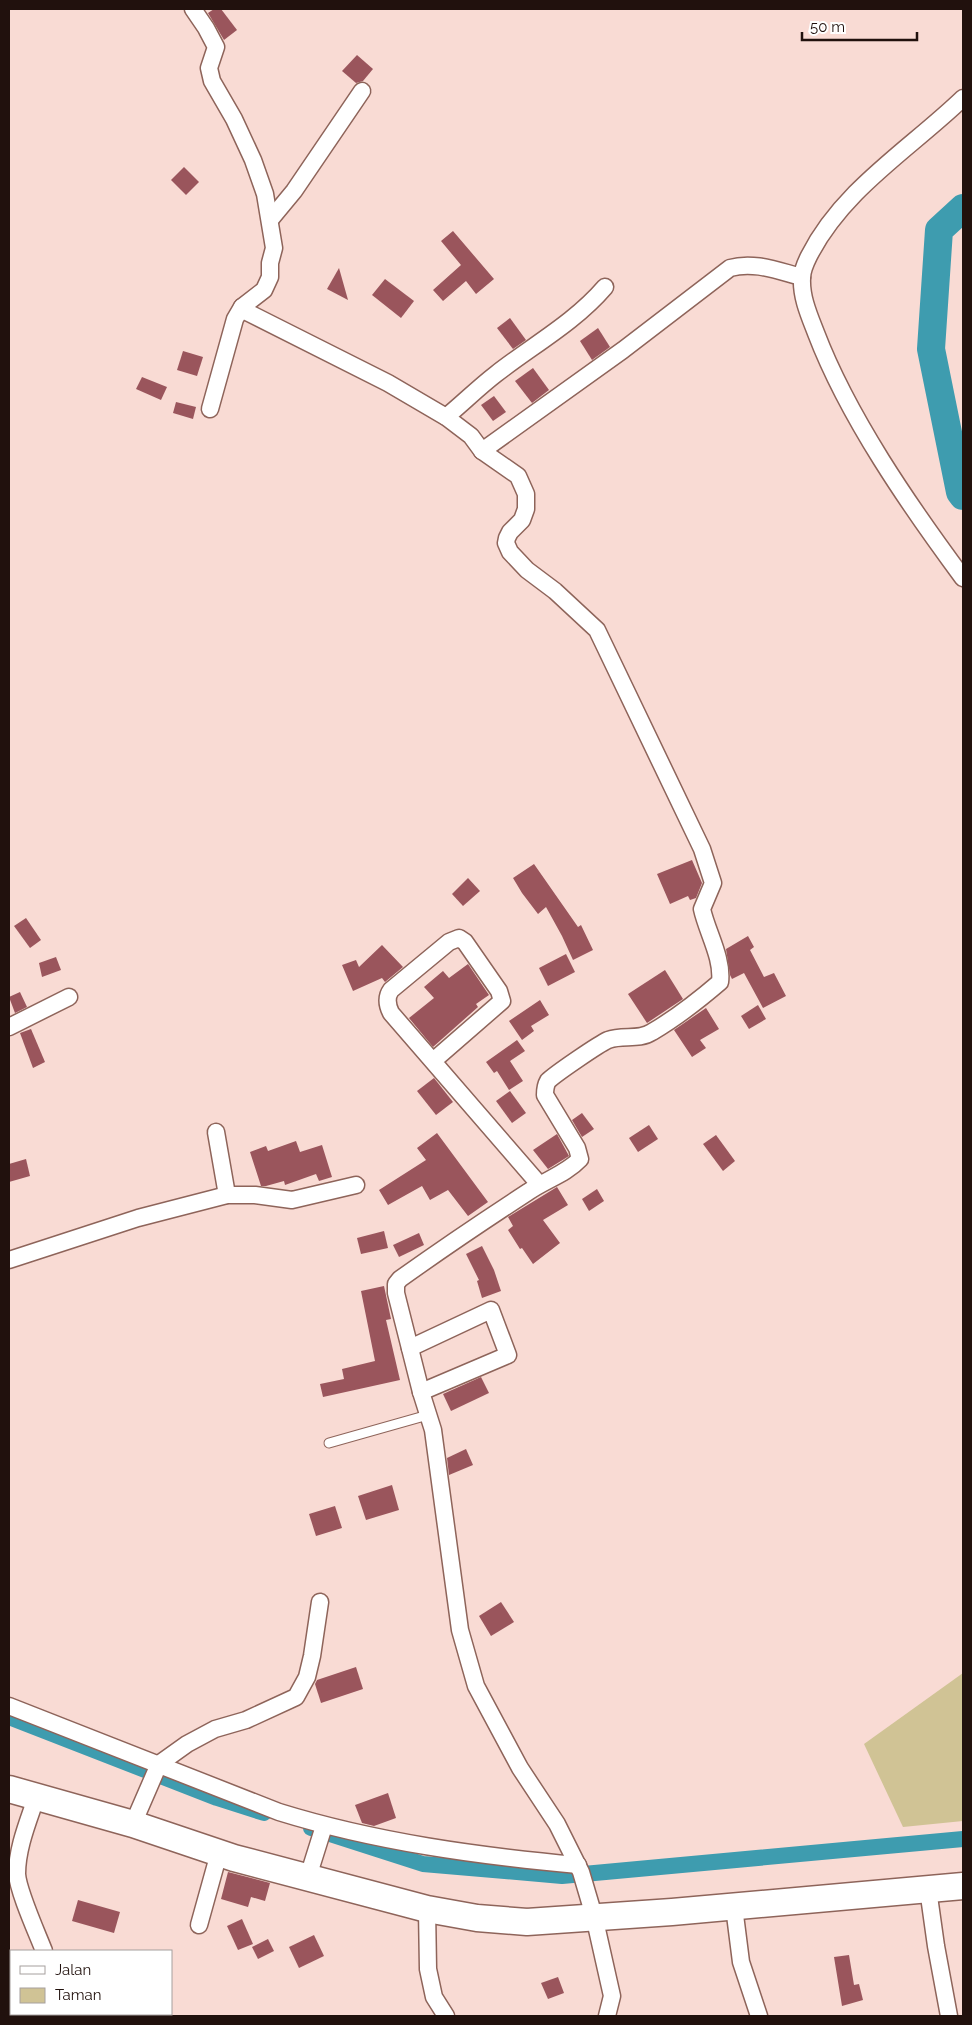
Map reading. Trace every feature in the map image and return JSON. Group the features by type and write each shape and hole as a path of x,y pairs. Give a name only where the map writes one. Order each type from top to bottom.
{"main road":[{"path":"9,1789 36,1798 137,1813 219,1853 310,1869 427,1909 477,1918 528,1922 592,1913 734,1907 963,1886"}],"street":[{"path":"193,9 216,47 209,68 212,81 234,119 253,160 265,194 274,248 270,263 270,277 264,290 242,307 235,319 210,409"},
{"path":"270,220 294,191 362,91"},
{"path":"963,98 839,209 808,257 802,277 806,306 826,360 860,422 928,529 963,578"},
{"path":"482,451 624,350 730,268 743,264 762,266 802,277"},
{"path":"446,417 496,374 570,321 592,303 605,287"},
{"path":"242,307 247,312 388,384 446,417 471,436 482,451 518,476 526,494 526,509 522,520 510,532 507,538 506,543 510,552 527,570 555,591 597,630 702,849 713,883 702,909 721,973 720,982 708,993 651,1033 638,1037 621,1036 608,1040 548,1082 545,1088 545,1095 577,1148 580,1159 571,1168 539,1184 400,1279 396,1284 396,1294 421,1392 433,1430 460,1630 476,1686 520,1768 557,1824 579,1869 592,1913 612,1996 606,2016"},
{"path":"433,1061 502,1001 499,991 465,942 459,938 453,939 391,990 388,998 391,1013 539,1184"},
{"path":"9,1027 69,997"},
{"path":"216,1132 227,1195"},
{"path":"9,1260 138,1218 227,1195 255,1195 292,1200 356,1185"},
{"path":"410,1348 491,1310 508,1355 421,1392"},
{"path":"137,1813 157,1767 186,1744 215,1729 246,1720 296,1698 307,1677 320,1602"},
{"path":"9,1706 157,1767 324,1827 506,1859 579,1869"},
{"path":"36,1798 22,1845 17,1874 44,1950"},
{"path":"310,1869 324,1827"},
{"path":"199,1925 219,1853"},
{"path":"928,1889 949,2016"},
{"path":"734,1907 741,1962 759,2016"},
{"path":"427,1909 428,1969 434,1997 446,2016"}],"lane":[{"path":"329,1443 428,1415"}],"green space":[{"path":"963,1673 963,1821 903,1827 864,1744"}],"building":[{"path":"214,9 221,9 237,30 224,40 208,13"},
{"path":"357,55 373,69 363,81 356,83 342,71"},
{"path":"184,167 199,182 186,195 171,180"},
{"path":"453,231 494,279 476,294 466,281 443,301 433,290 461,265 441,241"},
{"path":"339,268 348,300 327,289"},
{"path":"385,279 414,301 401,318 372,295"},
{"path":"510,318 526,340 513,349 497,328"},
{"path":"598,328 610,347 592,360 580,341"},
{"path":"183,351 203,357 197,376 177,370"},
{"path":"533,368 549,390 532,403 515,381"},
{"path":"142,377 167,387 161,400 136,389"},
{"path":"494,396 506,412 493,421 481,405"},
{"path":"176,402 196,407 193,419 173,413"},
{"path":"692,860 702,883 696,898 690,900 688,896 670,904 657,874"},
{"path":"534,864 578,927 581,925 593,950 573,960 546,907 538,914 522,893 513,878"},
{"path":"468,878 480,891 463,906 452,894"},
{"path":"26,918 41,940 30,948 14,926"},
{"path":"748,936 754,947 750,950 764,977 774,973 786,996 763,1008 744,973 732,979 730,975 726,949"},
{"path":"382,945 403,967 385,982 382,978 353,991 342,965 356,960 359,967"},
{"path":"566,954 575,972 548,986 539,968"},
{"path":"56,957 61,970 42,977 39,963"},
{"path":"468,964 489,995 476,1004 478,1007 433,1047 409,1018 434,998 424,987 443,971 449,978"},
{"path":"665,970 683,999 647,1023 628,994"},
{"path":"20,992 27,1007 15,1013 9,997"},
{"path":"540,1000 549,1015 531,1026 534,1031 522,1040 509,1021"},
{"path":"758,1005 766,1019 749,1029 741,1016"},
{"path":"706,1008 719,1029 700,1040 706,1048 692,1057 674,1030"},
{"path":"31,1029 45,1062 33,1068 20,1033"},
{"path":"517,1040 525,1051 510,1061 523,1081 509,1090 497,1071 494,1073 486,1062"},
{"path":"434,1078 453,1102 436,1115 417,1091"},
{"path":"510,1091 526,1113 512,1123 496,1101"},
{"path":"582,1113 594,1129 582,1137 572,1120"},
{"path":"649,1125 658,1139 638,1152 629,1138"},
{"path":"437,1133 488,1202 468,1216 448,1190 430,1200 422,1186 388,1205 379,1190 426,1160 417,1148"},
{"path":"557,1134 569,1156 548,1169 533,1150"},
{"path":"716,1135 735,1161 723,1171 703,1144"},
{"path":"296,1141 300,1152 322,1145 332,1177 319,1181 316,1174 285,1185 284,1181 261,1186 250,1152 266,1146 268,1151"},
{"path":"26,1159 30,1176 9,1182 9,1164"},
{"path":"557,1187 568,1205 543,1220 560,1243 533,1264 522,1248 520,1249 508,1230 513,1226 508,1217"},
{"path":"597,1189 604,1201 589,1211 582,1199"},
{"path":"384,1231 388,1248 361,1254 357,1238"},
{"path":"419,1233 424,1245 399,1257 393,1245"},
{"path":"482,1246 494,1270 501,1291 482,1298 477,1281 479,1280 466,1254"},
{"path":"384,1286 391,1319 386,1320 400,1380 323,1397 320,1384 344,1379 342,1369 375,1361 361,1291"},
{"path":"481,1377 489,1393 451,1411 443,1394"},
{"path":"466,1449 473,1465 449,1475 447,1458"},
{"path":"392,1485 399,1510 366,1520 358,1496"},
{"path":"335,1506 342,1528 316,1536 309,1514"},
{"path":"501,1602 514,1622 491,1636 479,1616"},
{"path":"356,1667 363,1689 321,1703 315,1684 317,1680"},
{"path":"388,1793 396,1818 374,1826 362,1823 355,1805"},
{"path":"228,1872 270,1883 265,1901 251,1897 248,1907 221,1899"},
{"path":"78,1900 120,1912 114,1933 72,1921"},
{"path":"242,1919 253,1944 238,1950 227,1926"},
{"path":"314,1935 324,1956 299,1968 289,1947"},
{"path":"268,1939 274,1951 258,1959 252,1947"},
{"path":"849,1955 854,1985 859,1984 863,2000 842,2006 834,1957"},
{"path":"558,1977 564,1993 548,1999 541,1983"}],"waterway":[{"path":"963,208 939,230 931,349 960,492 963,496"},
{"path":"9,1717 217,1798 264,1813"},
{"path":"311,1828 423,1864 562,1876 963,1839"}]}
